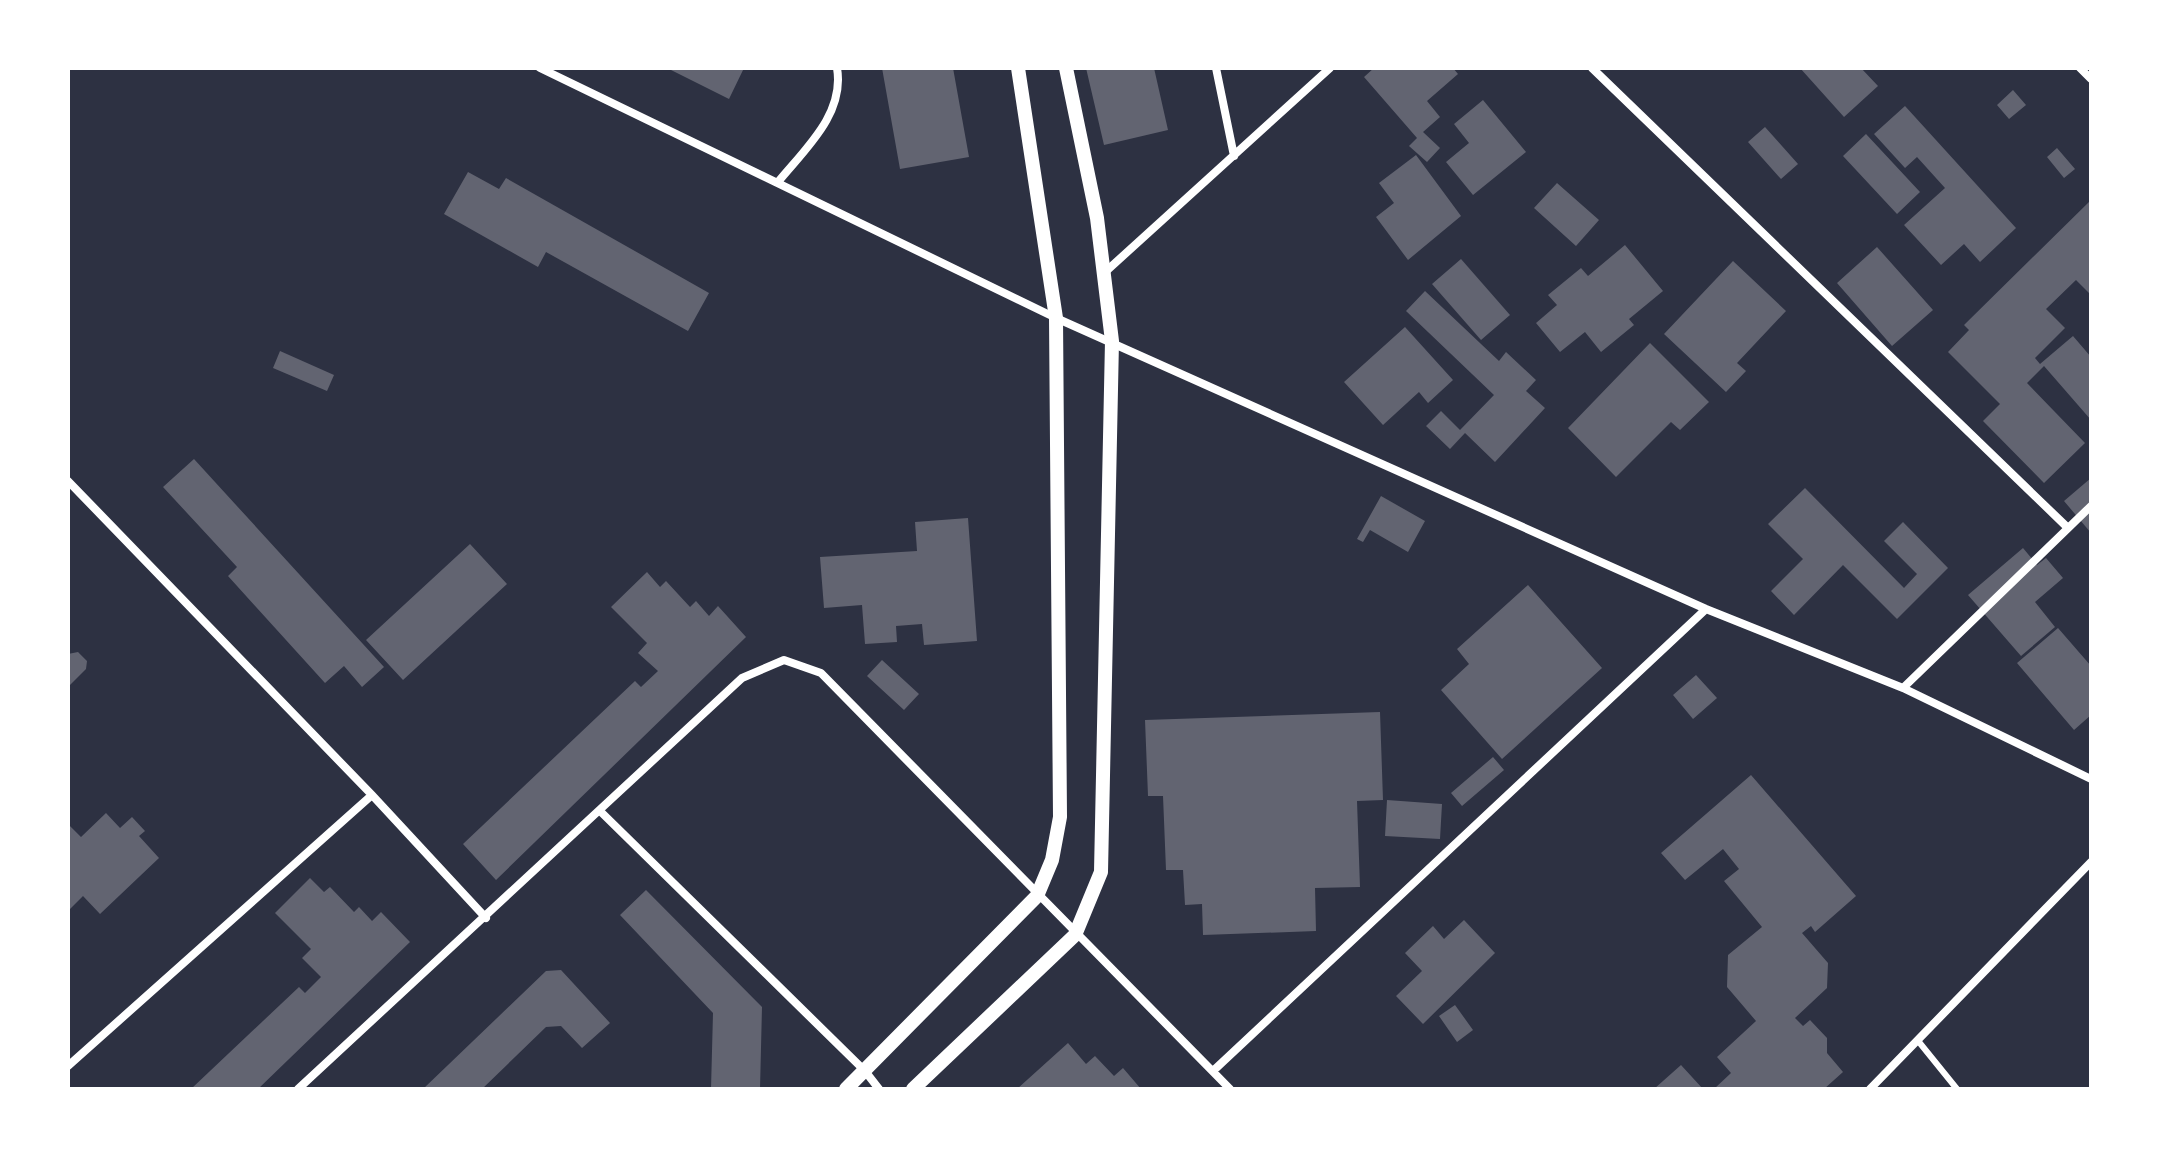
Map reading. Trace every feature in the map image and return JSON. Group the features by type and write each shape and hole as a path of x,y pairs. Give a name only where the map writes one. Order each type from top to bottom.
{"street":[{"path":"540,68 557,72 1056,318 1706,609 1903,688 2091,779"},
{"path":"778,182 831,114 840,84 837,68"},
{"path":"846,1089 1037,896 1052,860 1060,817 1056,318 1018,68"},
{"path":"913,1089 1075,935 1101,872 1112,341 1097,218 1066,68"},
{"path":"1216,68 1234,156"},
{"path":"1103,274 1330,68"},
{"path":"1592,68 2068,528"},
{"path":"2080,68 2091,79"},
{"path":"68,481 372,795 486,918"},
{"path":"1903,688 2091,506"},
{"path":"1213,1071 1706,609"},
{"path":"298,1089 742,678 784,660 821,673 1075,935 1230,1089"},
{"path":"68,1066 372,795"},
{"path":"600,811 865,1071 879,1089"},
{"path":"1870,1089 2091,862"}],"lane":[{"path":"1919,1042 1957,1089"}],"building":[{"path":"667,68 744,68 729,99"},
{"path":"882,68 953,68 969,157 900,169"},
{"path":"1086,68 1154,68 1168,130 1104,145"},
{"path":"1374,68 1453,68 1458,74 1427,101 1440,117 1423,132 1440,148 1427,162 1409,146 1417,138 1364,77"},
{"path":"1800,68 1861,68 1878,86 1844,117"},
{"path":"2013,90 2026,105 2009,119 1997,105"},
{"path":"1483,100 1526,152 1473,195 1446,162 1469,143 1454,124"},
{"path":"1905,106 2016,228 1980,262 1964,244 1941,265 1904,225 1945,188 1917,157 1905,168 1874,134"},
{"path":"1765,127 1798,164 1781,179 1748,142"},
{"path":"1866,134 1920,192 1897,214 1843,156"},
{"path":"2057,148 2075,169 2064,178 2047,157"},
{"path":"1416,155 1461,216 1408,260 1376,217 1394,203 1379,183"},
{"path":"468,172 499,189 506,178 709,293 688,331 546,252 538,267 444,214"},
{"path":"1557,183 1599,220 1576,246 1534,208"},
{"path":"2091,200 2091,295 2076,280 2046,309 2065,328 2035,358 2040,364 2073,336 2091,357 2091,420 2044,366 2027,383 2085,443 2044,483 1983,421 2000,404 1948,352 1969,330 1964,325"},
{"path":"1625,245 1663,291 1629,319 1634,325 1601,352 1585,332 1560,352 1536,323 1557,305 1548,295 1581,268 1588,276"},
{"path":"1877,247 1933,310 1892,346 1837,283"},
{"path":"1461,259 1510,315 1481,340 1432,284"},
{"path":"1733,261 1786,311 1737,363 1746,371 1726,392 1664,334"},
{"path":"1425,291 1499,361 1506,352 1536,380 1526,391 1545,408 1495,462 1465,433 1450,449 1426,426 1441,411 1460,430 1494,395 1406,311"},
{"path":"1405,327 1453,380 1428,403 1419,392 1383,425 1344,382"},
{"path":"1650,343 1709,402 1680,430 1671,422 1616,477 1568,428"},
{"path":"280,351 334,375 327,391 273,368"},
{"path":"194,459 384,667 362,687 344,666 325,683 228,576 237,567 163,487"},
{"path":"2091,478 2091,533 2064,501"},
{"path":"1805,488 1904,588 1917,574 1884,541 1903,522 1948,568 1897,619 1843,565 1794,615 1771,591 1803,559 1768,524"},
{"path":"1381,496 1425,521 1408,552 1370,530 1363,542 1357,539"},
{"path":"968,518 977,641 924,645 922,624 896,626 897,642 865,644 862,605 824,608 820,557 917,551 915,522"},
{"path":"470,544 507,584 403,680 366,640"},
{"path":"2023,548 2037,565 2046,558 2063,578 2035,602 2055,627 2021,656 1968,595"},
{"path":"647,572 660,587 666,581 690,607 696,601 709,616 718,606 746,637 496,880 463,844 635,681 641,687 658,671 638,653 647,643 611,607"},
{"path":"1528,585 1602,668 1502,759 1441,690 1469,664 1457,649"},
{"path":"2058,628 2091,666 2091,715 2074,730 2017,663"},
{"path":"78,652 87,661 86,669 68,687 68,654"},
{"path":"882,660 919,694 904,710 867,676"},
{"path":"1696,675 1717,698 1693,719 1673,695"},
{"path":"1380,712 1383,800 1357,801 1360,887 1315,888 1316,931 1203,935 1202,904 1185,905 1183,870 1166,870 1163,796 1148,796 1145,720"},
{"path":"1493,757 1504,770 1462,806 1451,793"},
{"path":"1751,775 1856,896 1815,932 1811,926 1802,933 1828,963 1827,988 1795,1018 1803,1026 1810,1020 1827,1038 1827,1053 1843,1072 1824,1089 1714,1089 1731,1073 1717,1057 1756,1021 1727,987 1728,955 1762,927 1724,881 1739,869 1723,849 1685,880 1661,853"},
{"path":"1387,800 1442,804 1440,839 1385,836"},
{"path":"106,813 120,828 132,817 145,831 139,836 159,858 100,914 83,896 68,911 68,824 81,837"},
{"path":"310,878 324,892 330,887 354,912 359,907 372,921 381,912 410,942 258,1089 191,1089 299,987 305,993 321,977 302,958 311,949 275,913"},
{"path":"646,890 762,1007 760,1089 711,1089 713,1013 620,915"},
{"path":"1464,920 1495,953 1423,1024 1396,996 1422,971 1405,953 1433,926 1444,939"},
{"path":"561,970 610,1023 582,1048 561,1026 546,1027 482,1089 423,1089 546,971"},
{"path":"1455,1005 1473,1030 1457,1042 1439,1016"},
{"path":"1068,1043 1086,1064 1095,1056 1114,1076 1123,1068 1141,1089 1017,1089"},
{"path":"1681,1065 1703,1089 1654,1089"}]}
